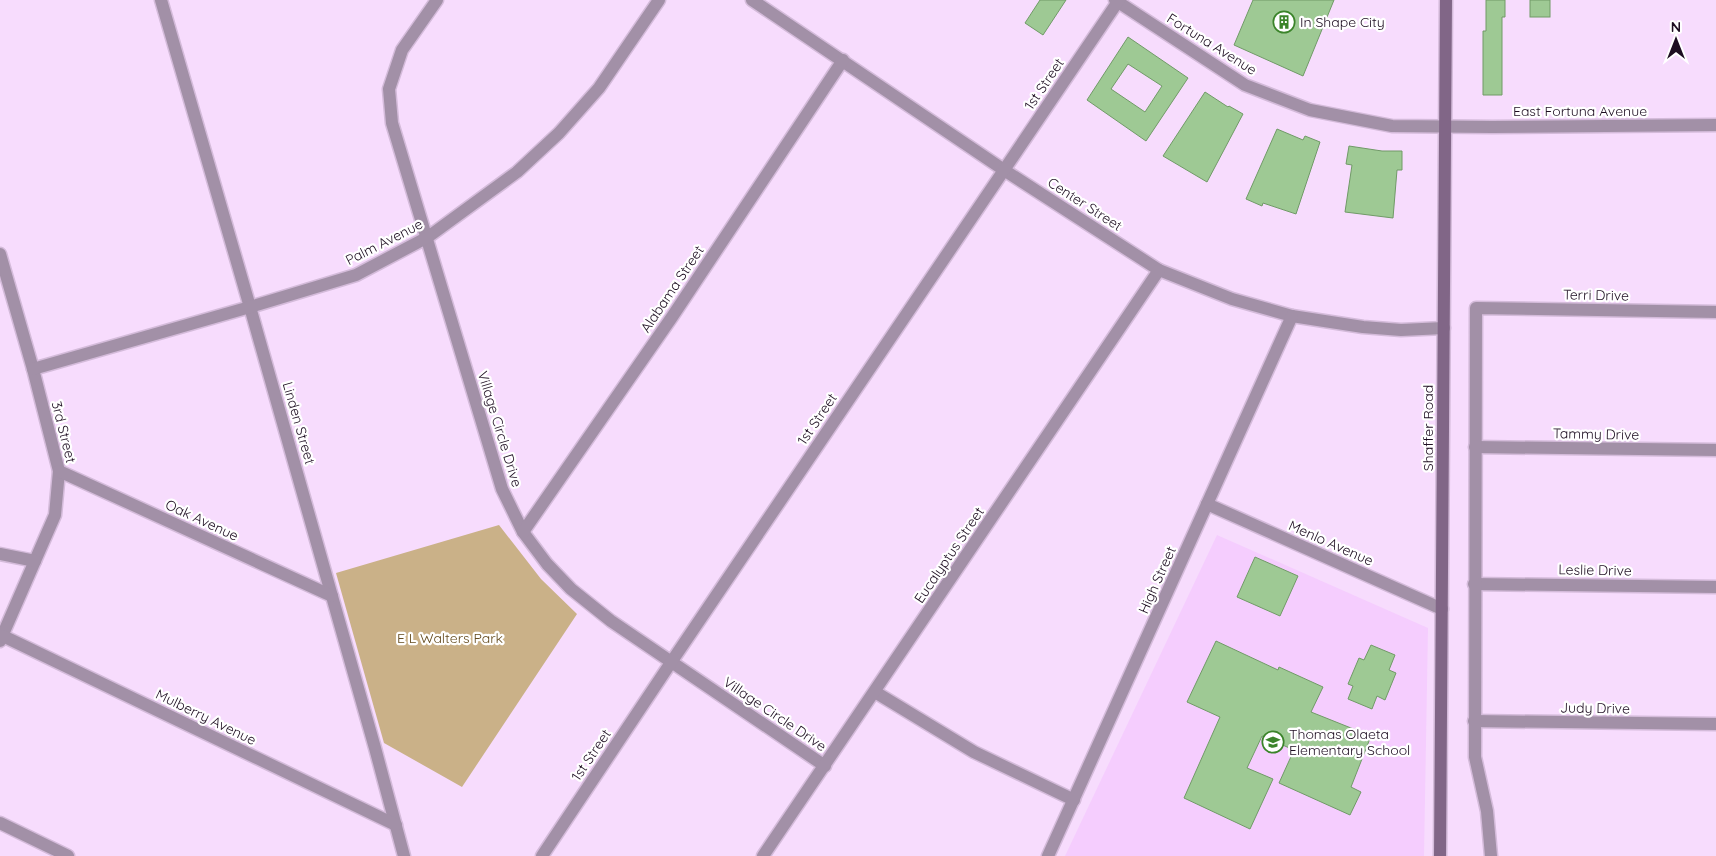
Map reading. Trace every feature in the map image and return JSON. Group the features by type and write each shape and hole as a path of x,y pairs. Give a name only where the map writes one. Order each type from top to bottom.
{"main road":[{"name":"Shaffer Road","path":"1440,856 1446,0"}],"street":[{"name":"Linden Street","path":"161,0 250,307 404,856"},
{"name":"Village Circle Drive","path":"437,0 402,50 389,89 392,123 428,237 502,489 523,532 547,564 571,589 611,621 825,766"},
{"name":"Palm Avenue","path":"33,369 356,275 428,237 517,172 559,133 598,88 659,0"},
{"name":"Center Street","path":"752,0 1004,170 1159,270 1232,299 1292,316 1363,327 1401,330 1444,328"},
{"name":"Fortuna Avenue","path":"1117,1 1245,85 1310,110 1392,126 1445,126"},
{"name":"1st Street","path":"542,856 1117,1"},
{"name":"Alabama Street","path":"523,532 672,317 843,60"},
{"name":"East Fortuna Avenue","path":"1445,126 1716,125"},
{"name":"3rd Street","path":"0,254 33,369 59,471 55,515 1,638"},
{"name":"Eucalyptus Street","path":"763,856 1159,270"},
{"name":"Terri Drive","path":"1475,447 1476,308 1716,312"},
{"name":"High Street","path":"1048,856 1292,316"},
{"path":"1475,447 1475,757 1487,811 1491,856"},
{"name":"Tammy Drive","path":"1475,447 1716,450"},
{"name":"Oak Avenue","path":"59,471 332,596"},
{"name":"Menlo Avenue","path":"1207,504 1442,610"},
{"path":"0,554 35,561"},
{"name":"Leslie Drive","path":"1474,584 1716,587"},
{"name":"Mulberry Avenue","path":"1,638 396,825"},
{"path":"875,692 974,752 1074,800"},
{"name":"Judy Drive","path":"1474,721 1716,724"},
{"path":"0,823 68,856"}],"shaded area":[{"name":"Thomas Olaeta Elementary School","path":"1217,535 1428,628 1424,856 1065,856"}],"green space":[{"name":"E L Walters Park","path":"499,525 541,579 577,614 462,787 384,743 336,573"}],"building":[{"path":"1040,0 1066,0 1043,35 1025,23"},
{"name":"In Shape City","path":"1253,0 1334,0 1303,76 1234,45"},
{"path":"1486,0 1505,0 1505,17 1502,17 1502,95 1483,95 1483,31 1486,31"},
{"path":"1530,0 1550,0 1550,17 1530,17"},
{"path":"1128,37 1188,78 1146,141 1087,100","holes":["1128,64 1162,86 1145,112 1111,89"]},
{"path":"1205,92 1243,114 1207,182 1163,156"},
{"path":"1277,129 1303,140 1305,136 1320,142 1296,214 1263,203 1262,206 1246,199"},
{"path":"1349,146 1382,151 1402,151 1402,170 1397,170 1393,218 1345,212 1352,165 1346,164"},
{"path":"1255,557 1298,576 1280,616 1237,597"},
{"path":"1216,641 1278,670 1279,667 1323,687 1311,712 1371,736 1351,787 1361,792 1350,815 1279,783 1294,750 1262,736 1247,768 1273,779 1250,829 1184,798 1220,717 1187,702"},
{"path":"1371,645 1395,655 1389,670 1396,673 1385,700 1377,696 1372,709 1348,699 1353,686 1348,684 1359,658 1364,660"}],"place":[{"name":"In Shape City","path":"1284,22"},
{"name":"Thomas Olaeta Elementary School","path":"1273,742"}]}
